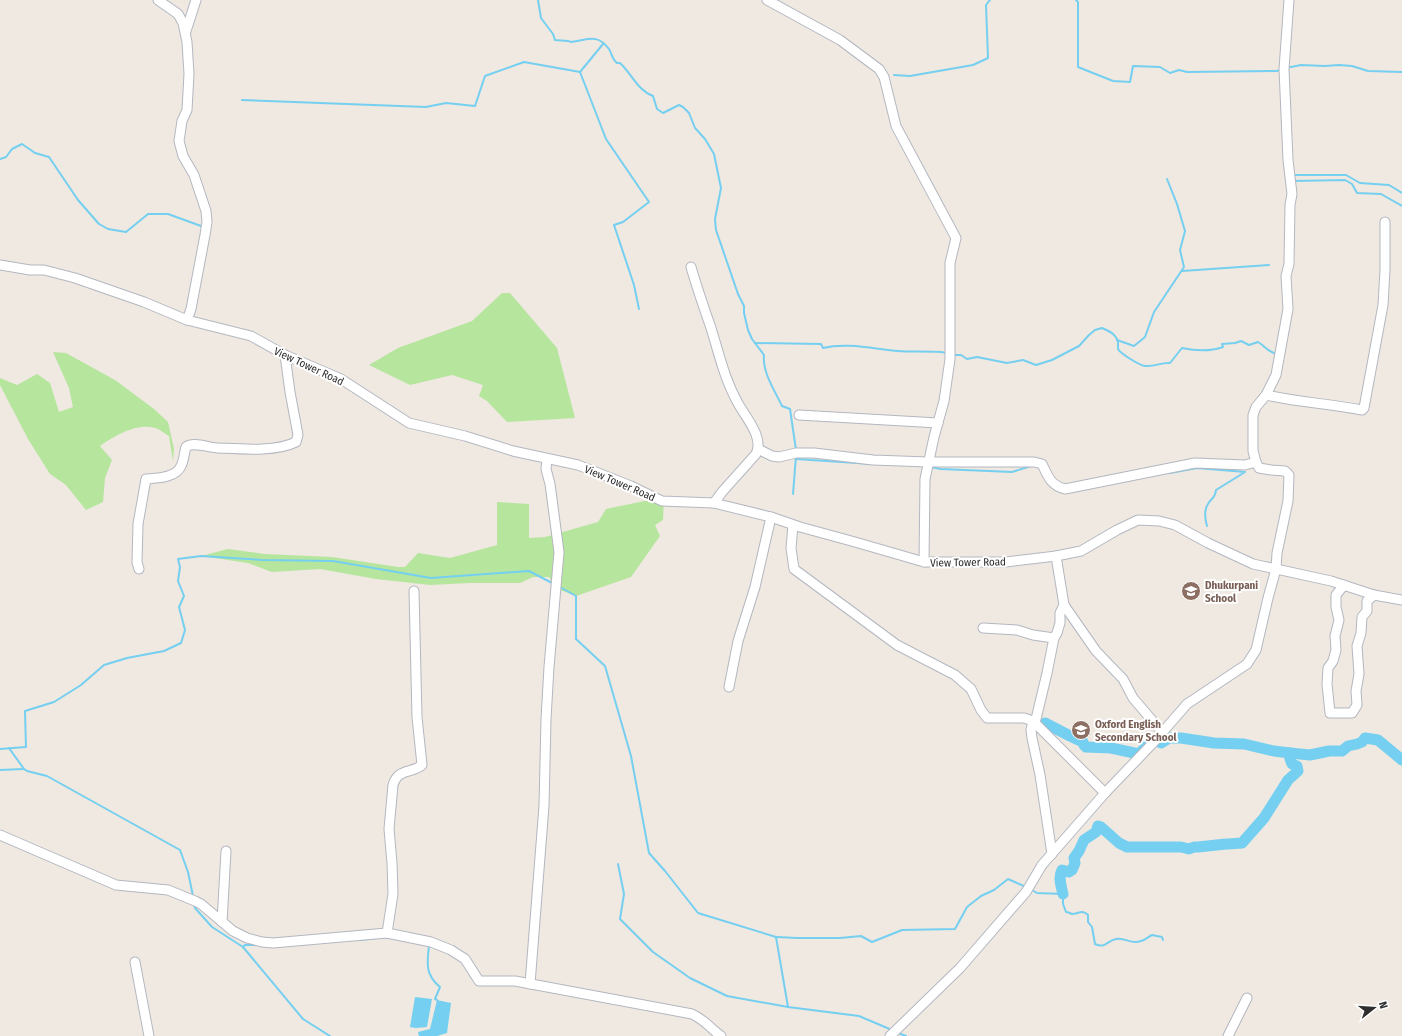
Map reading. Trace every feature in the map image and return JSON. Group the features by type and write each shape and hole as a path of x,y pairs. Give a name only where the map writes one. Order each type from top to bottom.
{"street":[{"path":"158,0 178,14 184,23 189,74 187,110 182,122 179,142 183,156 194,175 206,211 207,222 191,309 187,320"},
{"path":"185,32 196,0"},
{"path":"768,0 840,40 879,69 884,77 896,126 956,238 950,263 950,359 944,401 928,462 925,480 924,562"},
{"path":"891,1035 902,1026 960,968 1029,889 1042,864 1187,704 1247,664 1256,650 1276,569 1276,553 1288,501 1290,475 1284,470 1259,468 1253,451 1253,416 1256,407 1266,395 1276,375 1288,309 1286,276 1289,264 1290,205 1292,194 1288,160 1284,69 1289,0"},
{"path":"1266,395 1362,410 1364,408 1383,305 1385,222"},
{"name":"View Tower Road","path":"0,265 30,270 44,270 75,278 144,302 187,320 251,336 285,355 341,379 409,423 444,430 513,451 578,465 631,486 662,501 714,503 771,517 793,525 924,562 1006,562 1056,556 1081,551 1117,530 1138,520 1160,521 1175,525 1208,543 1253,564 1402,600"},
{"path":"691,267 724,371 739,405 753,428 759,444 756,454 714,503"},
{"path":"138,569 138,524 146,480 165,477 176,472 181,467 186,447 189,444 218,448 271,449 288,446 296,442 298,435 285,355"},
{"path":"799,414 938,423"},
{"path":"758,449 772,456 778,457 796,452 873,460 928,462 1034,462 1042,464 1051,482 1056,487 1065,489 1195,463 1245,465 1256,462"},
{"path":"530,984 544,806 546,719 559,552 550,484 546,469 547,459"},
{"path":"730,687 738,641 756,587 771,517"},
{"path":"793,525 791,548 794,569 897,645 955,675 971,689 981,710 987,718 1024,718 1033,721 1105,793"},
{"path":"1056,556 1064,605 1096,651 1123,679 1133,698 1162,732"},
{"path":"1344,585 1336,595 1336,607 1339,620 1335,636 1336,650 1333,661 1328,668 1326,684 1330,712 1352,713 1357,705 1356,691 1359,674 1357,646 1361,633 1362,617 1367,611 1367,601 1374,594"},
{"path":"387,933 392,894 392,863 389,829 393,785 395,778 399,775 422,765 417,717 414,591"},
{"path":"1052,854 1040,775 1031,730 1033,721 1036,719 1054,638 1060,623 1060,613 1064,605"},
{"path":"984,628 1017,630 1033,635 1054,638"},
{"path":"0,835 116,885 168,890 195,901 233,931 247,938 273,943 387,933 431,942 451,950 465,959 479,982 515,981 692,1014 702,1019 721,1036"},
{"path":"222,922 226,851"},
{"path":"135,962 149,1036"},
{"path":"1228,1036 1248,998"}],"green space":[{"path":"502,293 510,293 557,348 575,418 507,422 487,401 479,396 483,385 452,375 410,385 369,365 398,348 472,321"},
{"path":"53,352 66,353 115,380 154,409 168,422 174,449 173,461 169,436 158,429 143,427 128,430 120,434 100,446 112,460 105,478 103,502 86,510 66,485 50,474 28,439 0,385 0,378 17,385 37,374 50,383 59,412 73,407 69,388"},
{"path":"664,497 663,520 655,525 660,536 631,577 576,596 555,588 549,577 533,577 520,583 430,585 376,579 320,569 272,572 248,563 201,556 228,549 265,554 332,557 405,567 418,553 450,558 497,545 497,502 529,504 529,538 545,537 598,522 606,509"}],"water":[{"path":"415,997 432,999 427,1027 410,1027"},
{"path":"437,1000 451,1003 447,1033 437,1036 419,1036 418,1032 430,1029"}],"waterway":[{"path":"538,0 541,18 553,34 555,40 571,42 596,39 605,44 615,61 624,67 643,90 653,96 657,109 663,113 679,105 689,113 695,128 705,139 714,154 721,188 715,219 716,230 738,294 744,306 748,330 752,339 764,355 767,375 782,406 790,409 796,450"},
{"path":"894,75 910,76 973,65 988,58 986,5 990,0"},
{"path":"1076,0 1078,2 1078,67 1113,81 1130,82 1133,66 1160,67 1170,73 1179,70 1187,72 1277,71 1282,69"},
{"path":"603,44 580,72 606,139 649,202 623,222 614,225 634,285 639,309"},
{"path":"242,100 426,107 446,103 475,106 485,76 524,62 580,72"},
{"path":"1286,68 1301,65 1339,65 1352,66 1368,71 1402,72"},
{"path":"0,159 6,157 12,149 22,144 35,153 49,157 78,200 99,224 108,229 126,232 148,214 168,214 201,226"},
{"path":"1292,175 1346,175 1360,183 1389,185 1402,193"},
{"path":"1117,340 1134,346 1145,337 1154,312 1184,267 1180,250 1185,231 1177,204 1167,179"},
{"path":"1293,181 1345,180 1352,184 1357,193 1381,194 1402,206"},
{"path":"1182,271 1269,265"},
{"path":"954,355 961,355 967,359 977,357 1007,363 1023,360 1036,365 1052,360 1079,346 1095,330 1102,328 1116,337 1118,349 1120,351 1135,362 1145,366 1170,363 1182,348 1197,350 1218,349 1223,347 1222,344 1241,341 1249,345 1258,342 1276,354"},
{"path":"755,343 821,344 823,348 832,346 860,346 898,351 947,353"},
{"path":"793,494 796,456"},
{"path":"796,459 872,464"},
{"path":"930,467 941,469 1012,472 1031,466"},
{"path":"1170,473 1197,468 1245,472 1216,490 1216,493 1209,502 1205,512 1207,526"},
{"path":"0,749 26,747 25,711 54,702 81,685 104,665 127,658 164,651 181,643 185,630 179,607 184,596 178,581 180,567 178,559 201,556 262,560 333,561 431,578 529,571 554,584"},
{"path":"558,586 576,596 576,639 605,666 631,756 649,853 698,913 776,937 788,1007 859,1016 892,1030"},
{"path":"1045,723 1083,742 1086,747 1111,748 1139,754 1148,745"},
{"path":"1063,894 1060,879 1062,870 1069,872 1072,870 1075,863 1074,858 1084,840 1096,832 1098,826 1119,843 1127,847 1181,847 1189,849 1194,847 1242,843 1264,818 1288,780 1298,771 1297,766 1292,764 1290,753 1244,744 1214,743 1181,738 1169,738 1161,743"},
{"path":"1290,753 1310,755 1329,751 1342,751 1348,746 1362,742 1365,738 1378,740 1402,760"},
{"path":"9,748 27,771 47,776 180,850 188,872 193,896"},
{"path":"0,770 24,769"},
{"path":"618,864 624,894 620,919 653,952 690,978 727,996 788,1007"},
{"path":"777,937 840,938 861,936 872,942 902,930 955,929 967,907 1008,879 1026,887"},
{"path":"1030,889 1037,893 1063,894 1063,904 1066,912 1072,914 1082,912 1086,913 1088,915 1088,922 1092,927 1095,944 1102,946 1116,939 1137,942 1152,935 1162,937 1163,940"},
{"path":"194,903 195,908 212,927 243,947 303,1019 330,1036"},
{"path":"360,940 385,937 395,939"},
{"path":"243,947 245,945 260,945"},
{"path":"427,946 429,946 429,973 440,987 435,999 437,1000"},
{"path":"898,1033 906,1036"}],"place":[{"name":"Dhukurpani School","path":"1191,591"},
{"name":"Oxford English Secondary School","path":"1081,730"}]}
